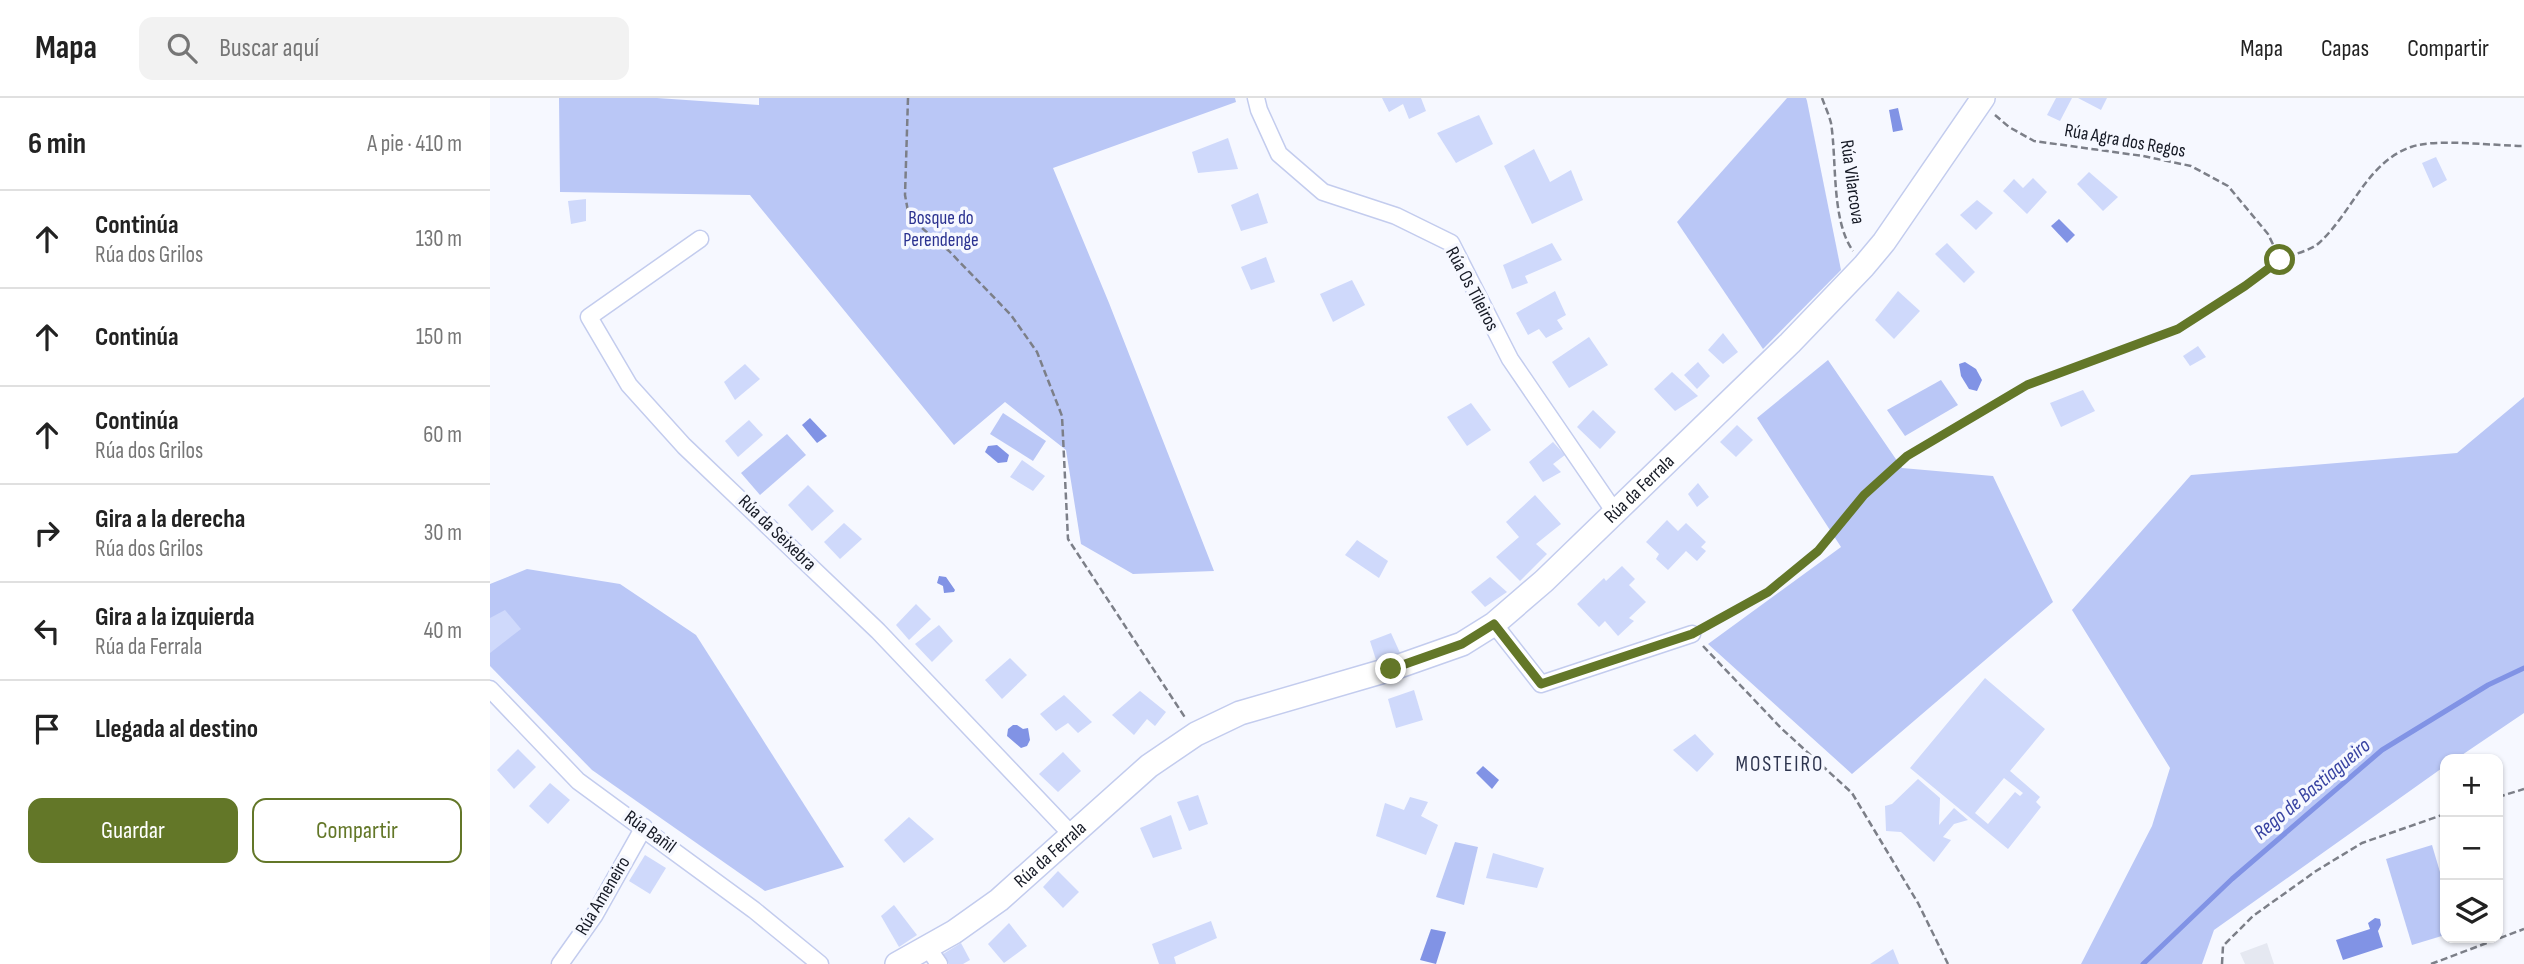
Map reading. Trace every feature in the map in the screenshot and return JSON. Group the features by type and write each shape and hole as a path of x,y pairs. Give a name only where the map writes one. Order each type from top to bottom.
{"street":[{"name":"Rúa Os Tileiros","path":"1256,98 1279,154 1323,192 1396,216 1451,243 1510,359 1614,511"},
{"name":"Rúa da Ferrala","path":"897,964 934,956 1073,836 1149,766 1196,734 1240,713 1391,669 1462,644 1494,624 1544,581 1790,343 1864,265 1884,242 1981,100"},
{"name":"Rúa da Seixebra","path":"700,239 589,317 629,385 684,446 878,631 1073,836"},
{"path":"1494,624 1541,684 1692,634"},
{"name":"Rúa Bañil","path":"490,688 579,781 754,910 820,964"},
{"name":"Rúa Ameneiro","path":"560,964 594,916 644,827"}],"path":[{"path":"908,98 905,195 909,217 949,251 1002,306 1037,352 1062,416 1068,539 1196,734"},
{"name":"Rúa Vilarcova","path":"1822,98 1830,120 1839,213 1847,243 1864,265"},
{"name":"Rúa Agra dos Regos","path":"1981,100 2009,127 2034,141 2143,156 2191,166 2228,186 2268,234 2280,260"},
{"path":"1948,964 1918,903 1852,793 1781,728 1692,634 1768,592 1818,551 1864,495 1907,456 2027,385 2178,329 2280,260 2318,245 2388,158 2412,146 2439,143 2524,146"},
{"path":"2503,795 2524,789"},
{"path":"2222,964 2223,946 2253,916 2316,872 2362,843 2440,816"},
{"path":"2431,964 2524,929"}],"shaded area":[{"path":"2267,943 2274,964 2245,964 2240,953"}],"green space":[{"name":"Bosque do Perendenge","path":"559,98 657,98 759,105 759,98 1235,98 1236,102 1053,168 1214,571 1133,574 1081,544 1066,450 1005,402 954,445 750,195 560,192"},
{"path":"1787,98 1806,98 1807,101 1841,270 1763,349 1677,222"},
{"path":"1828,360 1902,468 1993,476 2053,602 1852,774 1708,644 1841,547 1757,418"},
{"path":"1941,380 1958,405 1905,436 1887,410"},
{"path":"2524,397 2524,713 2463,754 2440,754 2440,770 2214,930 2202,964 2081,964 2152,826 2170,768 2072,610 2191,475 2457,453"},
{"path":"1003,413 1046,441 1033,461 990,434"},
{"path":"787,434 806,455 760,495 741,473"},
{"path":"527,569 620,584 696,635 844,867 765,891 592,770 490,666 490,584"},
{"path":"1455,842 1478,847 1464,905 1436,897"},
{"path":"2432,845 2440,872 2440,937 2412,945 2386,859"}],"water":[{"path":"1898,108 1903,130 1893,132 1889,110"},
{"path":"2059,219 2075,235 2067,243 2051,226"},
{"path":"1965,362 1976,369 1982,380 1977,391 1969,389 1961,376 1959,364"},
{"path":"810,418 827,436 817,443 802,425"},
{"path":"997,445 1009,455 1007,462 998,463 985,452 988,446"},
{"path":"939,576 946,577 954,592 944,593 943,586 937,583"},
{"path":"1013,725 1028,728 1030,740 1027,746 1021,748 1007,736 1008,729"},
{"path":"1483,766 1499,780 1492,789 1476,773"},
{"path":"2375,918 2380,919 2378,931 2383,947 2343,960 2336,940 2370,929 2368,923"},
{"path":"1431,929 1446,932 1436,964 1420,960"}],"building":[{"path":"1382,98 1421,98 1426,111 1409,119 1403,104 1389,112"},
{"path":"2056,98 2072,98 2060,121 2047,115"},
{"path":"2078,98 2107,98 2101,110"},
{"path":"1479,115 1493,144 1456,163 1437,133"},
{"path":"1228,138 1238,169 1198,173 1192,152"},
{"path":"1534,149 1550,182 1571,170 1583,200 1532,224 1504,166"},
{"path":"2436,157 2447,180 2433,188 2422,163"},
{"path":"2089,172 2118,197 2103,211 2077,184"},
{"path":"2033,178 2047,192 2027,214 2003,191 2014,179 2023,188"},
{"path":"1258,193 1268,223 1241,231 1231,205"},
{"path":"586,199 586,221 571,224 568,201"},
{"path":"1977,200 1993,213 1976,230 1960,215"},
{"path":"1552,243 1562,260 1525,276 1528,283 1512,289 1503,265"},
{"path":"1947,243 1975,272 1964,283 1935,254"},
{"path":"1266,257 1275,282 1251,290 1241,267"},
{"path":"1352,280 1365,305 1333,322 1320,294"},
{"path":"1555,291 1566,315 1557,320 1563,329 1546,338 1539,329 1528,335 1516,313"},
{"path":"1898,291 1920,311 1894,339 1875,320"},
{"path":"1723,333 1738,352 1723,364 1708,350"},
{"path":"1589,337 1608,365 1569,388 1552,362"},
{"path":"2198,346 2206,357 2190,366 2183,356"},
{"path":"1698,362 1710,376 1697,389 1684,375"},
{"path":"745,364 760,379 735,400 724,382"},
{"path":"1672,372 1698,396 1675,411 1654,389"},
{"path":"2083,390 2095,411 2061,427 2050,403"},
{"path":"1471,403 1491,430 1467,446 1447,417"},
{"path":"1593,410 1616,432 1600,449 1577,427"},
{"path":"749,420 763,435 738,457 725,441"},
{"path":"1737,425 1753,440 1736,457 1720,442"},
{"path":"1553,442 1565,455 1553,464 1561,472 1543,482 1529,462"},
{"path":"1022,460 1045,476 1033,491 1010,477"},
{"path":"1698,483 1709,497 1697,507 1688,494"},
{"path":"808,485 834,511 812,531 788,505"},
{"path":"1535,495 1561,524 1536,544 1547,554 1520,581 1496,557 1519,537 1506,522"},
{"path":"1667,520 1678,531 1686,523 1706,542 1701,547 1706,551 1697,561 1686,551 1668,570 1656,559 1659,554 1646,542"},
{"path":"844,523 862,539 840,559 824,542"},
{"path":"1357,540 1388,561 1379,578 1345,555"},
{"path":"1622,566 1635,579 1629,585 1646,602 1629,618 1634,621 1618,636 1605,621 1599,627 1577,604 1604,578 1606,581"},
{"path":"1490,577 1507,592 1485,607 1471,592"},
{"path":"916,604 931,619 909,640 896,625"},
{"path":"505,610 521,629 490,653 490,618"},
{"path":"939,625 953,641 932,662 915,644"},
{"path":"1391,633 1401,655 1377,663 1370,641"},
{"path":"1010,658 1027,675 1002,699 985,680"},
{"path":"1985,678 2045,729 2010,771 2040,797 2036,802 2041,807 2008,849 1910,768","holes":["2004,778 2023,793 2020,796 2015,792 1988,824 1975,813"]},
{"path":"1414,690 1423,720 1396,728 1388,699"},
{"path":"1140,691 1166,712 1155,726 1147,719 1134,735 1112,715"},
{"path":"1064,695 1092,722 1078,733 1068,723 1056,731 1040,714"},
{"path":"1695,734 1714,754 1697,772 1673,750"},
{"path":"518,749 536,767 514,789 497,770"},
{"path":"1063,752 1081,771 1058,792 1039,774"},
{"path":"1918,779 1940,798 1939,825 1954,808 1968,820 1954,824 1943,837 1951,840 1934,862 1901,832 1886,831 1885,806 1892,804"},
{"path":"550,783 570,800 548,824 529,806"},
{"path":"1198,795 1208,824 1189,831 1177,802"},
{"path":"1410,797 1428,802 1421,816 1438,825 1426,855 1376,836 1385,803 1404,810"},
{"path":"1171,815 1182,849 1153,858 1140,828"},
{"path":"909,817 934,839 904,863 884,840"},
{"path":"1493,853 1544,868 1537,888 1486,878"},
{"path":"645,855 666,868 650,894 629,881"},
{"path":"1058,871 1079,892 1063,908 1043,887"},
{"path":"894,905 917,935 899,947 881,916"},
{"path":"1211,921 1217,938 1174,957 1176,964 1159,964 1152,944"},
{"path":"1009,923 1027,946 1004,963 988,944"},
{"path":"961,943 970,960 963,964 949,964 943,954"},
{"path":"1893,949 1899,964 1870,964"}],"waterway":[{"name":"Rego de Bastiagueiro","path":"2143,964 2232,879 2382,750 2488,685 2524,668"}],"district":[{"name":"MOSTEIRO","path":"1780,764"}],"route":[{"path":"1391,669 1462,644 1494,624 1541,684 1692,634 1768,592 1818,551 1864,495 1907,456 2027,385 2178,329 2280,260"}]}
